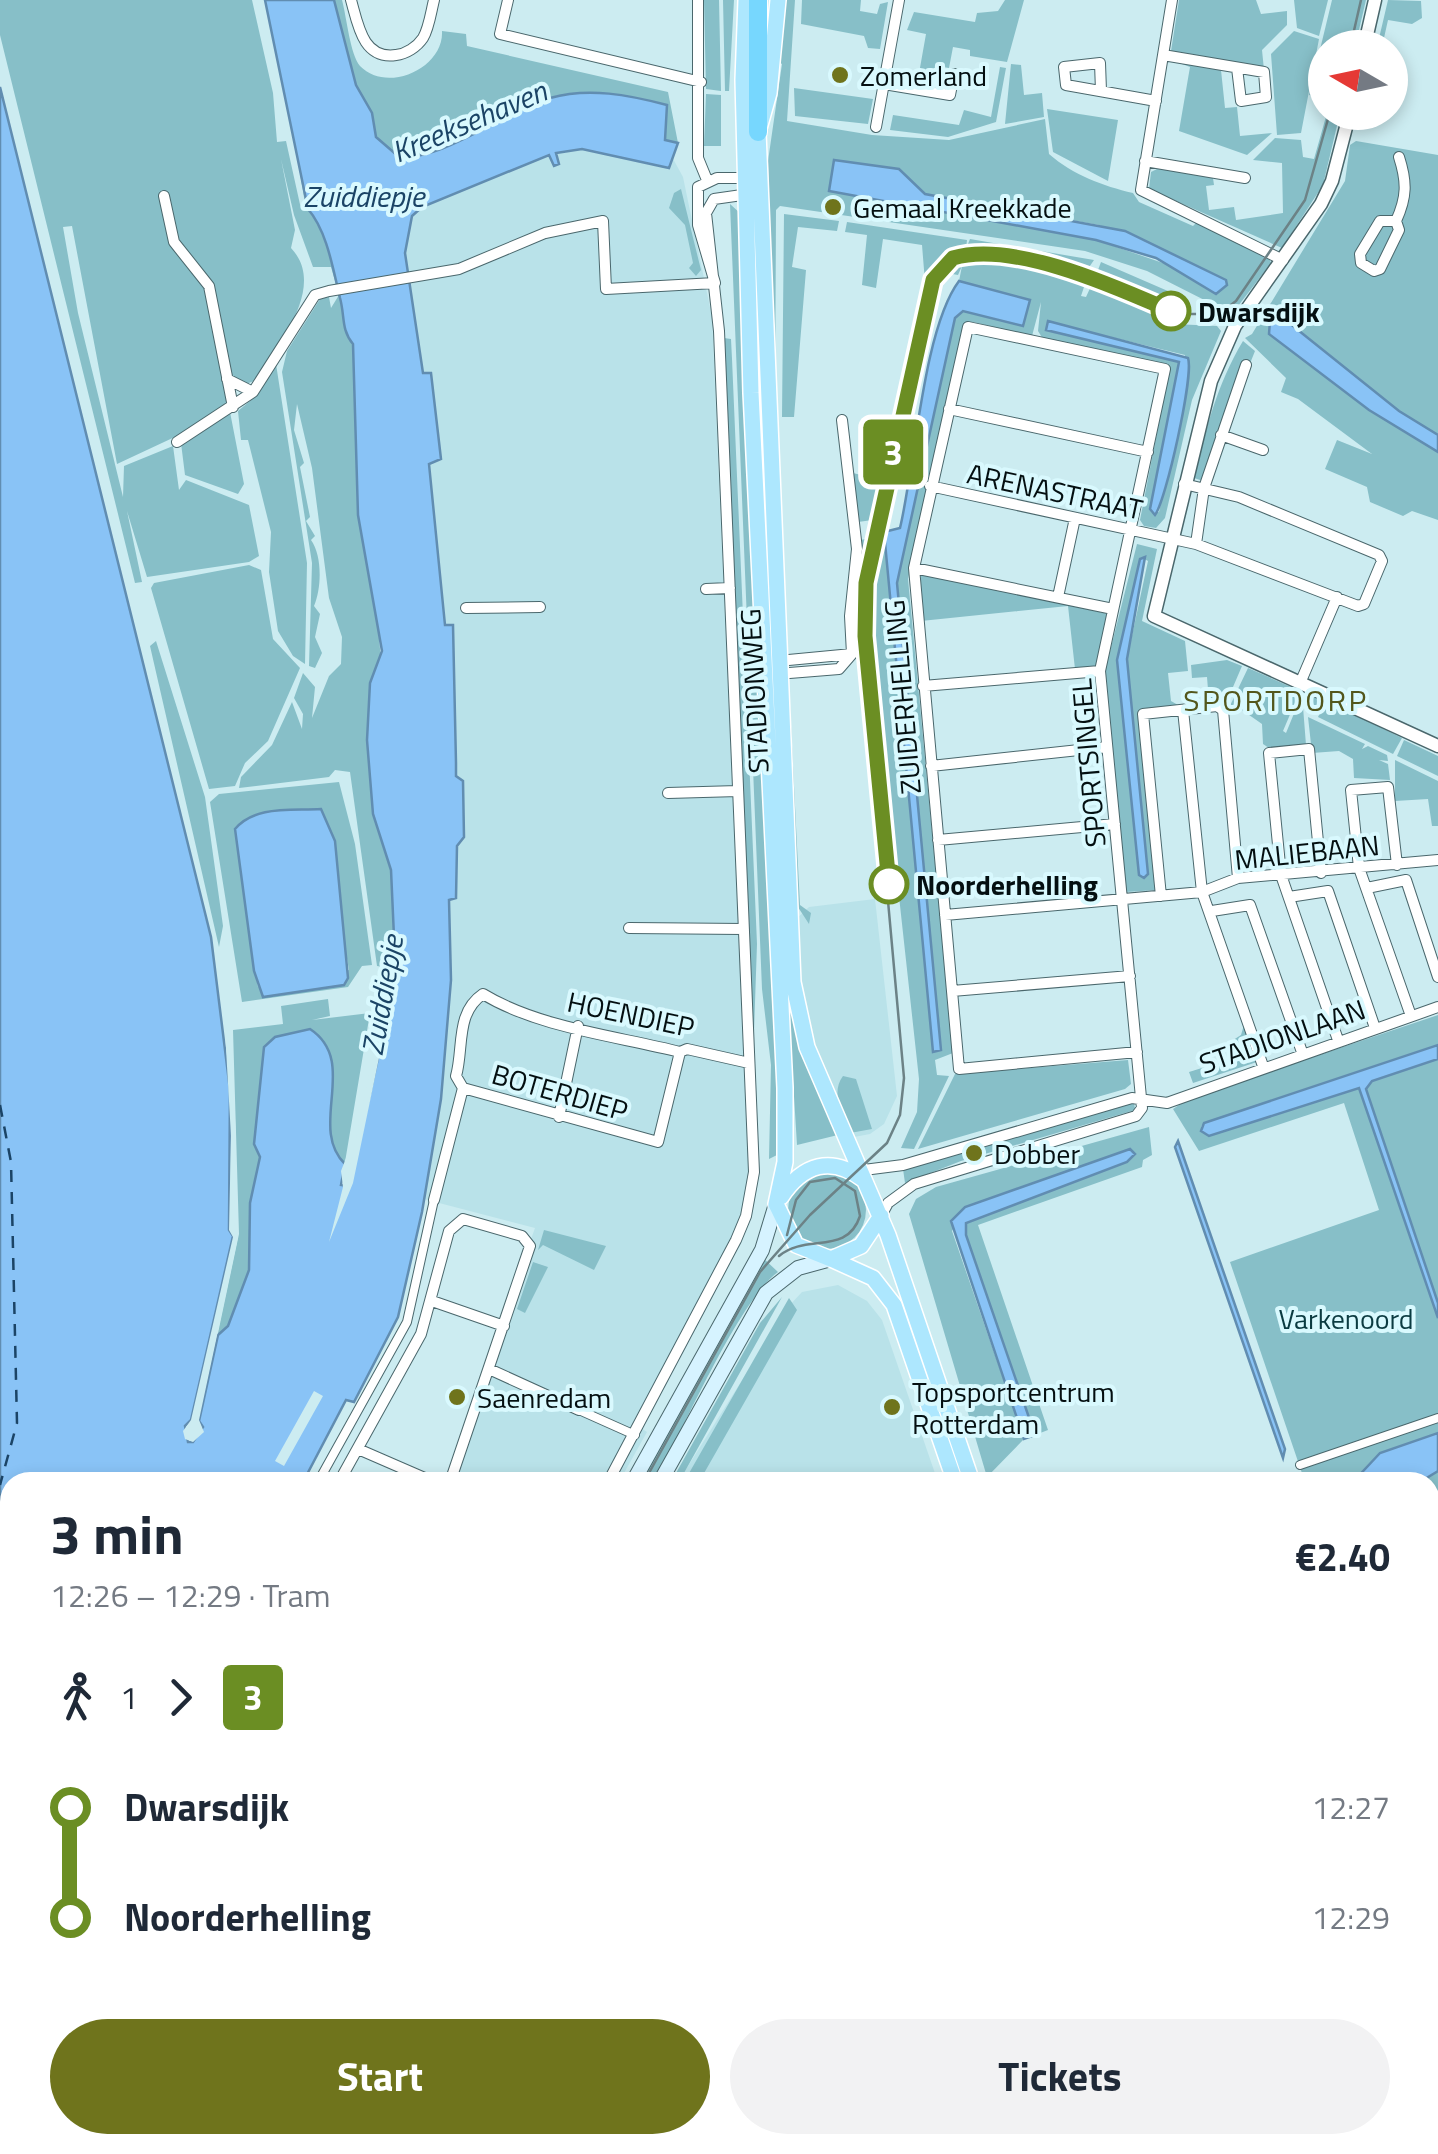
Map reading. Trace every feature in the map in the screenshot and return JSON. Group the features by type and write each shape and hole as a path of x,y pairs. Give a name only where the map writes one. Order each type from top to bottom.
{"highway":[{"path":"758,0 758,132"}],"main road":[{"name":"STADIONWEG","path":"746,0 746,176 796,1000 814,1063 881,1216 969,1472"},
{"path":"760,185 758,132 768,92 778,0"},
{"name":"STADIONWEG","path":"639,1472 762,1250 785,1162 760,185"},
{"name":"STADIONWEG","path":"776,1204 794,1177 808,1168 828,1165 862,1171"},
{"path":"776,1204 792,1241 807,1252 872,1278 894,1304 952,1472"},
{"path":"666,1472 766,1293 798,1268 861,1246 881,1216"}],"street":[{"path":"352,0 361,36 378,53 403,54 422,40 434,0"},
{"path":"508,0 500,34 700,82"},
{"name":"STADIONWEG","path":"698,0 698,158 707,180 698,187 695,208 714,283"},
{"path":"876,127 899,0"},
{"path":"1172,0 1141,190 1283,260"},
{"path":"1368,30 1375,0"},
{"path":"1164,55 1236,68"},
{"path":"884,84 950,95 954,74"},
{"path":"1102,91 1156,101"},
{"path":"1345,130 1332,181 1271,286 1231,341 1211,381 1154,616 1438,746"},
{"path":"1396,221 1380,221 1360,254 1362,264 1374,271 1380,269 1400,230 1396,221 1406,198 1406,179 1399,157"},
{"path":"1146,161 1245,178"},
{"path":"707,180 746,176 760,185"},
{"name":"STADIONWEG","path":"614,1472 725,1262 751,1194 730,588 714,283 706,208 718,197 747,196 760,185"},
{"path":"164,196 174,242 209,286 233,407"},
{"path":"177,442 253,392 315,295 329,290 459,268 545,233 603,221 606,288 714,283"},
{"name":"SPORTSINGEL","path":"968,327 1165,369 1100,671 1141,1103"},
{"name":"ZUIDERHELLING","path":"968,327 914,568 960,1069 1137,1052"},
{"path":"1196,544 1204,488 1246,366"},
{"path":"227,379 253,392"},
{"path":"949,408 1148,452"},
{"path":"774,668 843,668 852,654 850,616 858,548 842,420"},
{"path":"1221,435 1263,450"},
{"path":"1184,484 1239,497 1379,555 1382,561 1364,604 1358,606 1336,597 1301,681"},
{"name":"ARENASTRAAT","path":"930,486 1196,544 1336,597"},
{"path":"1058,597 1076,518"},
{"path":"914,568 1113,609"},
{"name":"STADIONWEG","path":"706,589 730,588"},
{"path":"466,608 540,607"},
{"path":"923,686 1100,671"},
{"path":"1161,896 1143,714 1217,706 1224,710 1238,878"},
{"path":"1183,710 1202,892 1212,911 1263,1066"},
{"path":"930,766 1108,748"},
{"path":"1321,873 1309,748 1269,753 1281,875 1338,1040"},
{"path":"1396,864 1388,787 1352,790 1359,868 1410,1016"},
{"name":"STADIONWEG","path":"668,793 738,792"},
{"path":"938,840 1115,824"},
{"name":"MALIEBAAN","path":"945,915 1202,892 1238,878 1438,860"},
{"path":"1367,888 1406,880 1438,977"},
{"path":"1289,897 1328,892 1374,1028"},
{"path":"1212,911 1250,905 1302,1052"},
{"path":"629,928 744,928"},
{"path":"952,990 1130,976"},
{"name":"HOENDIEP","path":"478,991 505,1008 680,1052 688,1049 749,1063"},
{"name":"BOTERDIEP","path":"478,991 470,1003 460,1038 463,1050 456,1076 462,1088 540,1108 559,1118 658,1142 680,1052"},
{"name":"STADIONLAAN","path":"862,1171 1141,1103 1166,1102 1438,1007"},
{"path":"559,1118 578,1026"},
{"path":"324,1472 407,1322 462,1088"},
{"name":"STADIONLAAN","path":"881,1216 888,1203 914,1184 1136,1116 1141,1103"},
{"path":"345,1472 420,1334 452,1226 463,1219 526,1239 529,1252 453,1472"},
{"path":"432,1301 504,1326"},
{"path":"670,1368 687,1385"},
{"path":"489,1369 634,1436"},
{"path":"664,1380 687,1385"},
{"path":"1300,1464 1438,1418"},
{"path":"358,1449 411,1472"}],"shaded area":[{"path":"660,135 683,177 712,317 749,1179 742,1217 635,1424 647,1432 625,1472 448,1472 535,1228 397,1192 395,273 421,190 457,167"},
{"path":"875,899 897,1096 884,1124 870,1134 854,1137 833,1095 801,1008 795,920 809,907"},
{"path":"838,1285 867,1301 882,1320 935,1472 684,1472 788,1307 802,1292"}],"green space":[{"path":"0,0 252,0 273,93 277,142 286,141 301,209 306,209 287,97 343,291 352,344 397,834 395,969 377,966 350,772 335,770 329,777 239,788 241,777 272,745 292,702 302,729 303,714 294,698 303,673 315,687 312,718 329,676 341,664 342,637 329,598 312,468 297,404 294,430 304,463 300,467 310,517 306,521 315,536 311,540 320,572 314,606 320,614 315,637 322,653 315,668 309,666 312,563 282,372 287,351 320,299 329,297 331,308 339,295 331,267 313,267 294,215 281,159 295,230 291,248 301,263 304,279 302,296 259,379 246,384 230,374 215,296 169,235 206,286 229,406 194,428 117,464 72,226 63,227 78,313 123,497 124,466 173,446 179,490 186,480 249,505 259,556 249,562 147,577 127,511 142,582 135,583 0,35"},
{"path":"334,0 342,0 354,53 360,66 371,74 384,78 412,73 434,56 442,31 466,34 467,46 668,92 678,143 665,140 599,92 555,96 425,156 398,156 376,137 372,113 356,85"},
{"path":"704,0 719,0 721,91 706,89"},
{"path":"723,0 734,0 729,91 725,91"},
{"path":"783,0 795,0 787,121 872,135 949,140 1045,119 1049,154 1068,168 1133,193 1139,202 1193,226 1197,222 1268,255 1271,263 1232,314 1147,271 1085,251 780,206 776,210 775,422 768,161 782,64 777,61","holes":["869,166 899,169 925,194 1099,225 1227,285 1096,240 830,190"]},
{"path":"802,0 861,0 860,11 877,14 880,4 888,2 880,49 868,48 864,36 801,24"},
{"path":"1005,0 1024,0 1007,62 970,56 970,50 953,47 949,68 943,67 930,85 899,80 918,79 926,34 907,30 914,12 975,22 977,13 998,11"},
{"path":"1179,0 1256,0 1261,14 1287,11 1287,25 1262,50 1264,70 1171,51"},
{"path":"1294,0 1328,0 1320,30 1308,32 1297,28"},
{"path":"1332,0 1366,0 1359,30 1325,30"},
{"path":"1388,0 1421,1 1422,18 1412,24 1388,20 1386,30 1381,30"},
{"path":"1294,31 1308,35 1308,96 1301,133 1277,135 1271,54"},
{"path":"1174,61 1221,70 1225,108 1237,107 1240,136 1272,133 1247,155 1179,131 1190,67"},
{"path":"1011,64 1021,65 1024,95 1042,93 1044,117 1005,124"},
{"path":"1000,67 1006,68 996,122 948,137 890,130 893,115 959,125 964,110 991,117"},
{"path":"794,88 873,99 868,124 795,116"},
{"path":"706,94 721,95 721,146 704,146"},
{"path":"1047,109 1118,120 1108,181 1053,152"},
{"path":"1322,130 1336,130 1323,185 1282,248 1149,189 1151,172 1159,168 1213,178 1214,185 1206,186 1209,210 1234,207 1236,220 1283,213 1282,163 1253,160 1275,138 1301,140 1303,157 1314,159"},
{"path":"1356,141 1438,155 1438,520 1412,511 1403,516 1370,502 1367,487 1325,469 1337,440 1372,454 1298,399 1281,392 1286,378 1245,338 1252,334 1345,181 1350,145"},
{"path":"681,189 701,270 696,276 689,268 693,263 685,225 669,208 674,193"},
{"path":"730,204 741,214 778,1117 777,1155 769,1159 771,1065 762,989"},
{"path":"784,214 839,221 837,231 798,227 792,267 806,270 794,417 782,417"},
{"path":"847,222 967,240 966,249 970,239 1094,260 1081,279 1086,281 1081,296 1086,297 1092,284 1175,318 1174,324 1217,326 1221,331 1192,400 1165,518 1156,528 1144,526 1140,520 1169,371 1043,339 1038,331 1041,302 1032,336 973,322 963,326 908,579 953,1053 935,1060 937,1075 949,1076 914,1149 901,1148 917,1112 919,1079 860,540 884,536 934,1051 941,1049 897,583 955,317 963,311 1023,326 1030,300 959,281 962,266 958,275 947,273 921,375 910,378 906,375 925,282 922,245 883,239 876,288 862,285 867,235 845,232","holes":["1049,322 1185,355 1183,402 1159,512 1152,513 1179,362 1047,330"]},
{"path":"1101,262 1184,298 1181,303 1098,270"},
{"path":"724,338 731,339 757,944 753,1061"},
{"path":"1243,341 1255,351 1203,481 1194,478 1208,424 1219,390"},
{"path":"276,364 307,563 305,664 293,656 278,631 269,572 271,532 248,440 241,440 238,411 256,396"},
{"path":"230,412 244,484 238,494 185,475 181,443"},
{"path":"853,473 897,484 887,518 858,522"},
{"path":"1137,544 1157,549 1142,621 1185,641 1188,671 1168,673 1171,701 1178,705 1139,710 1156,890 1126,892 1105,671","holes":["1141,557 1148,561 1127,659 1148,874 1117,660"]},
{"path":"249,565 261,570 273,639 300,668 268,741 245,763 235,786 209,789 151,588 154,583"},
{"path":"921,570 1108,614 1096,667 1075,669 1068,606 921,621"},
{"path":"156,641 205,797 223,926 219,947 150,646"},
{"path":"1227,660 1242,666 1227,701 1209,702 1207,677 1192,678 1191,665"},
{"path":"1248,668 1300,691 1283,731 1286,733 1302,694 1306,745 1269,748 1263,744 1262,724 1242,710 1227,712"},
{"path":"789,686 800,905 811,913 809,924 794,901"},
{"path":"1306,691 1402,738 1393,754 1318,717 1320,713 1307,707"},
{"path":"1308,717 1365,744 1362,749 1368,746 1387,755 1388,761 1379,760 1388,764 1390,780 1354,778 1353,759 1339,751 1312,753"},
{"path":"1404,740 1438,756 1438,776 1397,756"},
{"path":"1395,760 1438,781 1438,826 1432,826 1428,799 1395,801"},
{"path":"339,782 355,844 372,965 362,966 348,987 242,1002 210,802 219,794","holes":["321,809 349,970 258,987 235,829 243,821 275,811"]},
{"path":"787,982 842,1134 797,1145"},
{"path":"328,999 330,1016 312,1020 370,1013 344,1168 282,1205 203,1404 239,1234 233,1030 283,1024 281,1006"},
{"name":"Varkenoord","path":"1438,1015 1438,1045 1201,1126 1209,1136 1341,1091 1438,1051 1438,1472 1302,1472 1230,1262 1379,1210 1344,1103 1199,1151 1173,1109 1188,1099"},
{"path":"1244,1025 1257,1062 1193,1083 1189,1072 1231,1059 1227,1044 1241,1035"},
{"path":"1128,1060 1131,1084 1125,1089 918,1149 955,1074"},
{"path":"843,1076 856,1079 872,1129 850,1133 838,1097"},
{"path":"1134,1102 1135,1110 961,1161 905,1183 903,1169"},
{"path":"1149,1127 1152,1155 1143,1160 1142,1167 978,1225 1048,1430 1035,1435 966,1235 966,1223 1127,1162 1116,1154 965,1207 952,1231 1024,1439 992,1472 986,1472 909,1214 916,1199 936,1187"},
{"path":"827,1171 855,1182 866,1210 855,1238 827,1249 799,1238 788,1210 799,1182"},
{"path":"544,1230 606,1246 594,1270 543,1245 538,1250"},
{"path":"762,1257 778,1272 763,1287 729,1338 660,1472 645,1470"},
{"path":"533,1262 548,1267 525,1313 517,1309"},
{"path":"782,1297 685,1472 677,1472 760,1323"},
{"path":"789,1298 797,1310 705,1472 690,1472"}],"water":[{"name":"Zuiddiepje","path":"265,0 334,0 356,85 372,113 376,137 398,156 433,152 533,104 579,93 624,95 667,105 665,140 678,143 669,168 582,149 556,153 559,164 554,166 549,155 422,207 412,216 405,253 423,373 431,373 441,459 429,464 445,625 453,625 456,776 463,781 464,837 457,846 456,898 449,900 451,980 441,1099 422,1212 398,1317 354,1402 346,1400 308,1472 0,1472 0,87 211,937 230,1090 229,1230 233,1236 191,1420 185,1426 188,1442 193,1442 203,1427 199,1421 218,1335 228,1326 249,1270 250,1203 260,1157 254,1144 264,1047 275,1037 310,1029 324,1043 333,1076 331,1132 335,1149 345,1164 341,1185 349,1186 390,1005 395,959 391,870 373,814 367,740 370,683 382,651 358,515 353,344 345,328 325,239 308,209"},
{"path":"834,160 899,169 925,194 1125,231 1226,280 1227,285 1216,294 1156,258 1096,240 829,191"},
{"path":"959,281 1030,300 1023,326 963,311 955,318 897,583 941,1050 933,1052 884,532 900,528 928,364 947,303"},
{"path":"1278,314 1399,411 1438,435 1438,452 1369,410 1269,334 1270,321"},
{"path":"1048,321 1188,358 1178,438 1155,515 1150,509 1179,362 1046,330"},
{"path":"1145,557 1127,659 1148,874 1144,878 1139,875 1117,660 1140,559"},
{"path":"321,809 335,841 348,978 344,985 263,997 254,971 235,829 263,813"},
{"path":"1438,1045 1438,1059 1372,1081 1366,1089 1438,1303 1438,1318 1359,1088 1209,1136 1201,1131 1204,1123"},
{"path":"1178,1141 1285,1449 1283,1458 1175,1147"},
{"path":"1130,1149 1135,1154 1127,1162 966,1223 966,1235 1035,1435 1024,1439 951,1221 965,1207"},
{"path":"1438,1433 1436,1472 1362,1472 1380,1453"}],"pier":[{"path":"390,1005 353,1183 329,1242 343,1187 341,1171 346,1158 350,1164 347,1182 378,1031 384,1007"},
{"path":"230,1030 236,1136 234,1228 238,1237 199,1420 204,1432 193,1442 185,1439 183,1431 191,1420 233,1237 229,1230 231,1136 225,1031"},
{"path":"314,1391 323,1396 284,1466 275,1461"}],"ferry route":[{"path":"0,1105 11,1162 17,1423 4,1472"}],"tram line":[{"path":"1354,30 1361,0"},
{"path":"650,1472 760,1272 810,1215 887,1143 900,1115 904,1078 860,591 932,271 951,253 980,250 1067,264 1191,314 1219,314 1236,301 1305,200 1325,130"},
{"name":"3","path":"889,884 864,608 872,544 933,280 953,258 980,254 1067,268 1171,311"},
{"path":"779,1256 790,1249 846,1236 860,1216 855,1191 835,1178 810,1182 796,1200 787,1235"}],"place":[{"name":"Zomerland","path":"840,75"},
{"name":"Gemaal Kreekkade","path":"833,207"},
{"name":"Dwarsdijk","path":"1171,311"},
{"name":"Noorderhelling","path":"889,884"},
{"name":"Dobber","path":"974,1153"},
{"name":"Saenredam","path":"457,1397"},
{"name":"Topsportcentrum Rotterdam","path":"892,1407"}],"district":[{"name":"SPORTDORP","path":"1276,700"}],"water label":[{"name":"Kreeksehaven","path":"469,121"}]}
